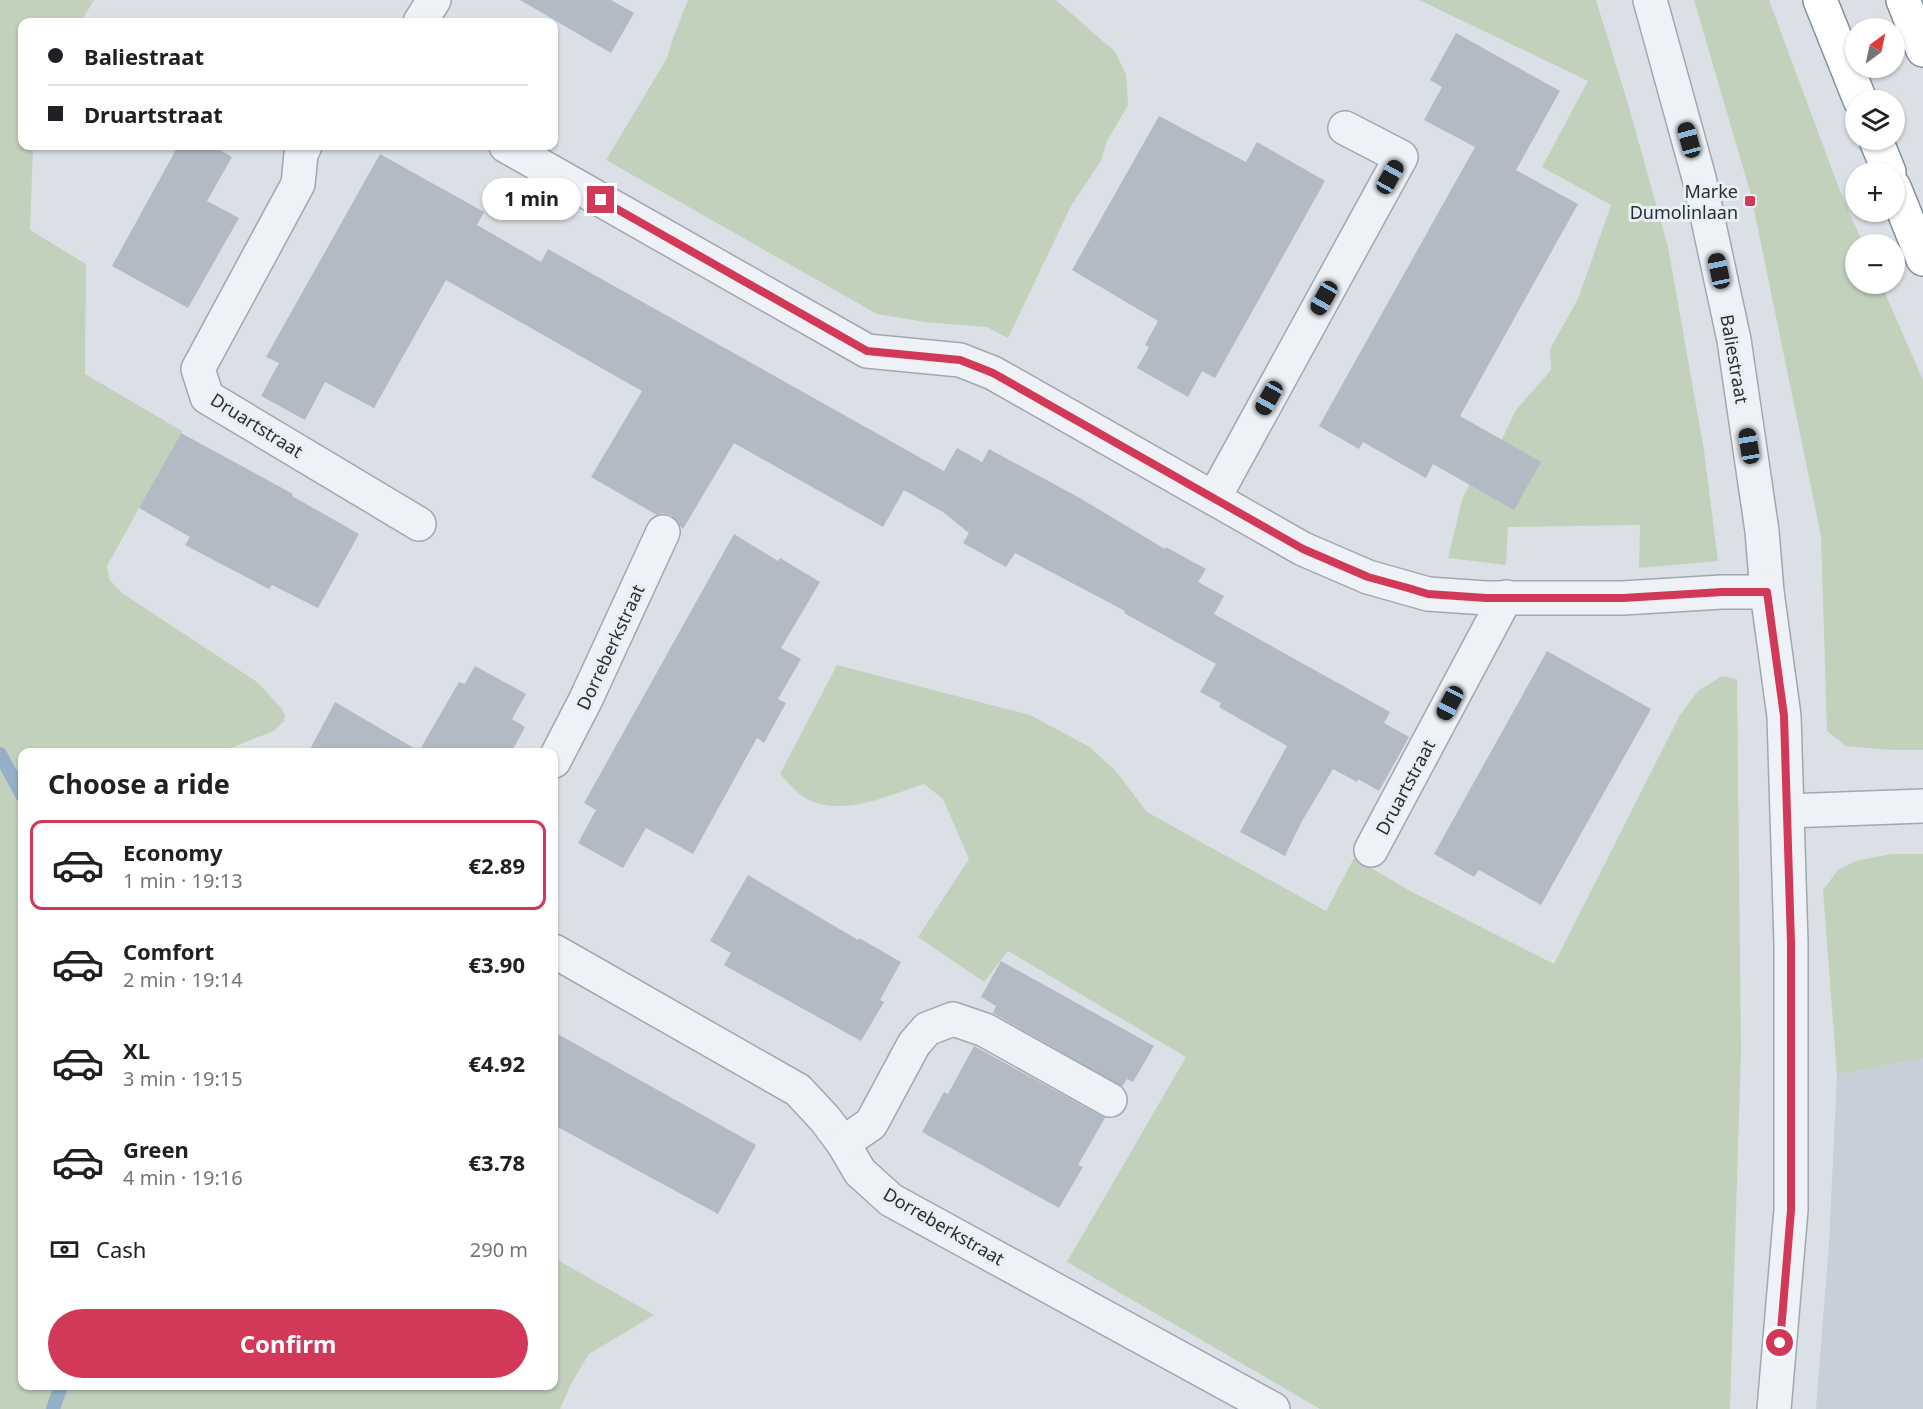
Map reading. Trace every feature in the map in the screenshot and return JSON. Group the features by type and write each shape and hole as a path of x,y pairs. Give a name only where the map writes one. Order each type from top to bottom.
{"highway":[{"path":"1821,0 1856,90"},
{"path":"1903,0 1923,50"},
{"path":"1905,214 1923,259"}],"street":[{"path":"423,18 434,0"},
{"name":"Baliestraat","path":"1650,0 1699,178 1734,340 1762,531 1767,592 1784,716 1791,943 1791,1210 1774,1409"},
{"path":"1214,498 1401,158 1344,128"},
{"name":"Druartstraat","path":"303,150 298,184 198,369 207,397 419,524"},
{"path":"513,150 867,351 960,360 993,373 1303,549 1368,577 1428,594 1506,597 1623,598 1722,592 1767,592"},
{"name":"Dorreberkstraat","path":"558,753 586,699 663,532"},
{"name":"Druartstraat","path":"1371,850 1506,597"},
{"path":"1787,811 1923,806"},
{"name":"Dorreberkstraat","path":"558,953 798,1090 825,1119 860,1172 891,1200 1273,1409"},
{"path":"843,1143 871,1124 914,1044 927,1029 953,1019 985,1030 1110,1100"}],"shaded area":[{"path":"1923,1058 1923,1409 1816,1409 1829,1243 1837,1075"}],"green space":[{"path":"0,0 94,0 83,18 18,18 18,150 33,150 30,230 86,264 85,374 182,431 107,566 109,579 122,593 257,682 285,715 284,721 274,731 231,748 18,748 18,1390 558,1390 558,1260 654,1315 589,1354 571,1384 560,1409 0,1409"},
{"path":"688,0 1056,0 1115,52 1126,74 1128,105 1107,141 1101,161 1071,206 1008,338 987,327 925,322 877,314 606,160 667,58"},
{"path":"1419,0 1596,0 1668,247 1704,450 1718,561 1639,568 1640,525 1508,527 1506,565 1448,558 1462,500 1470,483 1489,466 1516,410 1551,370 1550,349 1578,299 1611,205 1542,167 1588,81"},
{"path":"1694,0 1769,0 1845,203 1845,222 1853,222 1859,234 1845,234 1845,294 1885,294 1923,380 1923,750 1846,746 1827,731 1821,536 1751,195"},
{"path":"837,665 1030,715 1088,746 1115,770 1147,812 1326,911 1354,858 1412,892 1554,964 1680,715 1698,691 1722,676 1737,679 1741,1051 1730,1409 1320,1409 1067,1262 1186,1057 1008,951 984,982 918,937 969,859 943,799 924,784 861,804 829,806 813,802 799,794 780,774"},
{"path":"1891,854 1923,854 1923,1058 1837,1075 1823,890 1838,870 1856,861"}],"building":[{"path":"520,0 611,0 634,13 611,53 558,22 558,18 551,18"},
{"path":"1456,33 1560,91 1516,170 1578,204 1460,416 1541,462 1514,510 1433,464 1426,478 1363,442 1359,449 1319,426 1475,147 1424,120 1442,87 1430,80"},
{"path":"1159,116 1246,162 1257,142 1325,181 1215,378 1202,371 1188,397 1137,368 1149,347 1145,345 1158,321 1072,270"},
{"path":"176,150 220,150 232,157 207,201 239,218 188,308 112,266"},
{"path":"380,154 484,212 477,225 541,262 548,249 944,471 957,448 982,462 989,449 1078,497 1165,549 1166,547 1206,569 1198,582 1224,596 1214,614 1390,712 1384,723 1409,737 1379,791 1333,769 1301,823 1285,856 1240,832 1287,746 1219,707 1221,703 1200,692 1216,664 1124,613 1125,611 1015,553 1006,567 963,543 969,533 943,512 904,490 883,527 734,443 683,529 671,515 662,513 657,515 591,477 642,391 446,280 374,408 325,382 305,420 261,396 279,363 266,357"},
{"path":"181,433 293,494 292,496 359,534 318,608 272,585 269,589 185,545 190,537 139,508"},
{"path":"734,534 778,561 780,558 820,582 781,648 801,659 778,699 786,703 764,743 757,738 693,854 646,828 623,868 578,843 596,810 584,803"},
{"path":"1547,651 1651,709 1541,905 1479,870 1474,877 1434,854"},
{"path":"475,666 526,694 512,719 525,727 514,748 421,748 459,682 465,684"},
{"path":"335,702 414,748 311,748"},
{"path":"748,875 858,940 859,938 901,962 880,1000 884,1002 861,1041 724,965 731,953 710,941"},
{"path":"1001,961 1154,1046 1133,1082 1127,1079 1122,1087 993,1013 996,1006 981,997"},
{"path":"558,1034 756,1145 718,1214 558,1127"},
{"path":"974,1046 1105,1118 1078,1165 1083,1167 1059,1208 922,1132 944,1092 948,1094"}],"waterway":[{"path":"0,754 18,788"},
{"path":"53,1409 60,1390"}],"place":[{"name":"Marke Dumolinlaan","path":"1750,201"}],"route":[{"path":"601,200 867,351 960,360 993,373 1303,549 1368,577 1428,594 1486,598 1623,598 1722,592 1767,592 1784,716 1791,943 1791,1210 1780,1343"}]}
